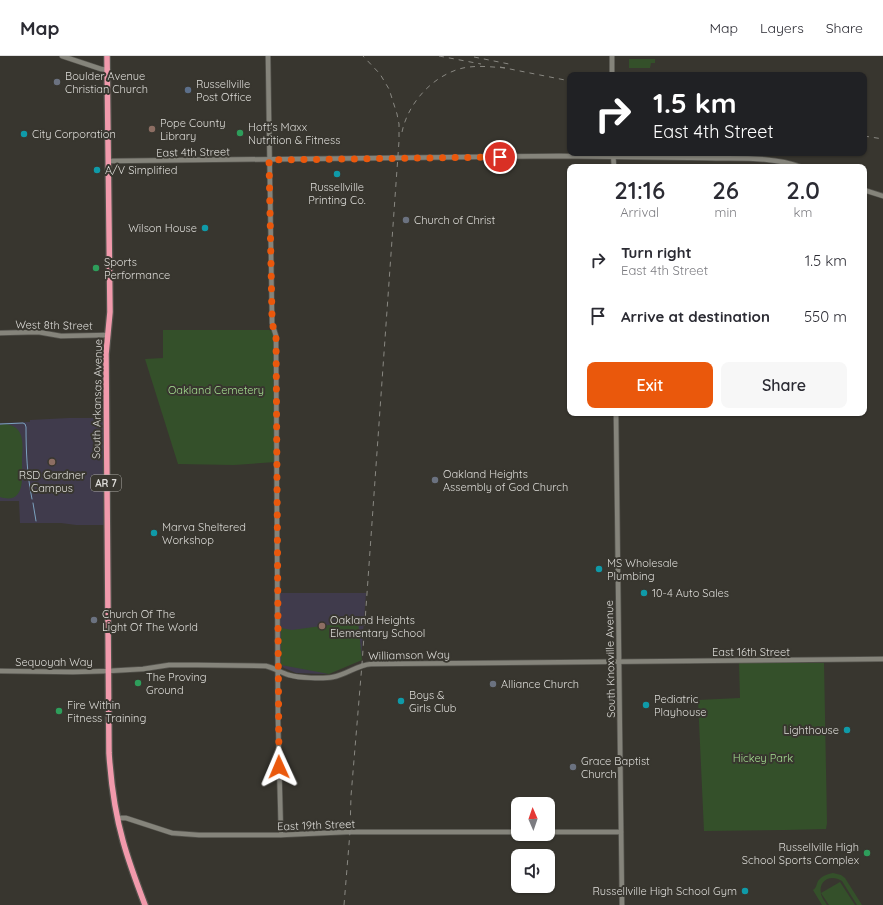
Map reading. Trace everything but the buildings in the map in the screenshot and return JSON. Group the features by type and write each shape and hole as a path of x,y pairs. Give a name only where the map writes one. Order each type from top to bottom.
{"highway":[{"name":"South Arkansas Avenue","path":"107,56 110,312 106,354 108,754 111,781 123,841 145,905"}],"street":[{"path":"62,56 108,70"},
{"path":"268,56 272,323 276,336 278,720 281,835"},
{"path":"612,56 612,72"},
{"name":"East 4th Street","path":"109,161 567,156"},
{"name":"East 4th Street","path":"644,156 766,160 789,164"},
{"path":"867,191 883,196"},
{"name":"West 8th Street","path":"0,333 38,332 61,336 108,335"},
{"name":"South Knoxville Avenue","path":"616,416 622,905"},
{"name":"East 16th Street","path":"619,661 883,659"},
{"name":"Williamson Way","path":"108,671 143,670 169,665 266,666 297,677 331,678 366,665 619,661"},
{"name":"Sequoyah Way","path":"0,671 108,671"},
{"name":"East 19th Street","path":"118,818 126,818 177,834 199,835 281,835 347,832 511,832"},
{"path":"555,832 621,832"}],"shaded area":[{"name":"RSD Gardner Campus","path":"69,418 104,418 104,525 20,523 19,501 0,501 0,423"},
{"name":"Oakland Heights Elementary School","path":"280,593 366,593 361,660 324,674 296,673 284,668 280,664"}],"green space":[{"path":"629,59 655,59 655,63 651,63 650,68 629,68"},
{"name":"Oakland Cemetery","path":"163,330 272,331 274,334 276,462 234,465 178,464 145,359 163,358"},
{"path":"5,424 17,429 20,433 22,443 21,488 14,497 8,498 0,497 0,425"},
{"path":"358,621 362,660 329,674 281,665 281,628 292,630"},
{"name":"Hickey Park","path":"739,663 824,663 826,829 704,831 698,700 740,698"},
{"path":"833,873 841,875 845,878 862,905 857,905 842,881 830,878 821,885 821,894 827,905 822,905 813,890 821,878"},
{"path":"840,882 855,905 829,905 821,893"}],"waterway":[{"path":"0,424 25,424 28,472 32,499"},
{"path":"33,503 36,521"}],"railway":[{"path":"344,905 399,141 399,124 389,89 380,74 363,56"},
{"path":"439,56 481,64"},
{"path":"474,57 509,64"},
{"path":"402,132 405,121 416,101 432,84 442,77 468,67 484,66 506,68"},
{"path":"500,67 567,80"},
{"path":"867,136 883,139"}],"place":[{"name":"Boulder Avenue Christian Church","path":"57,82"},
{"name":"Russellville Post Office","path":"188,90"},
{"name":"Pope County Library","path":"152,129"},
{"name":"Hoft's Maxx Nutrition & Fitness","path":"240,133"},
{"name":"City Corporation","path":"24,134"},
{"name":"A/V Simplified","path":"97,170"},
{"name":"Russellville Printing Co.","path":"337,174"},
{"name":"Church of Christ","path":"406,220"},
{"name":"Wilson House","path":"205,228"},
{"name":"Sports Performance","path":"96,268"},
{"name":"RSD Gardner Campus","path":"52,462"},
{"name":"Oakland Heights Assembly of God Church","path":"435,480"},
{"name":"Marva Sheltered Workshop","path":"154,533"},
{"name":"MS Wholesale Plumbing","path":"599,569"},
{"name":"10-4 Auto Sales","path":"644,593"},
{"name":"Church Of The Light Of The World","path":"94,620"},
{"name":"Oakland Heights Elementary School","path":"322,626"},
{"name":"The Proving Ground","path":"138,683"},
{"name":"Alliance Church","path":"493,684"},
{"name":"Boys & Girls Club","path":"401,701"},
{"name":"Pediatric Playhouse","path":"646,705"},
{"name":"Fire Within Fitness Training","path":"59,711"},
{"name":"Lighthouse","path":"847,730"},
{"name":"Grace Baptist Church","path":"573,767"},
{"name":"Russellville High School Sports Complex","path":"867,853"},
{"name":"Russellville High School Gym","path":"745,891"}],"route":[{"path":"279,767 276,336 272,323 269,160 500,157"}]}
